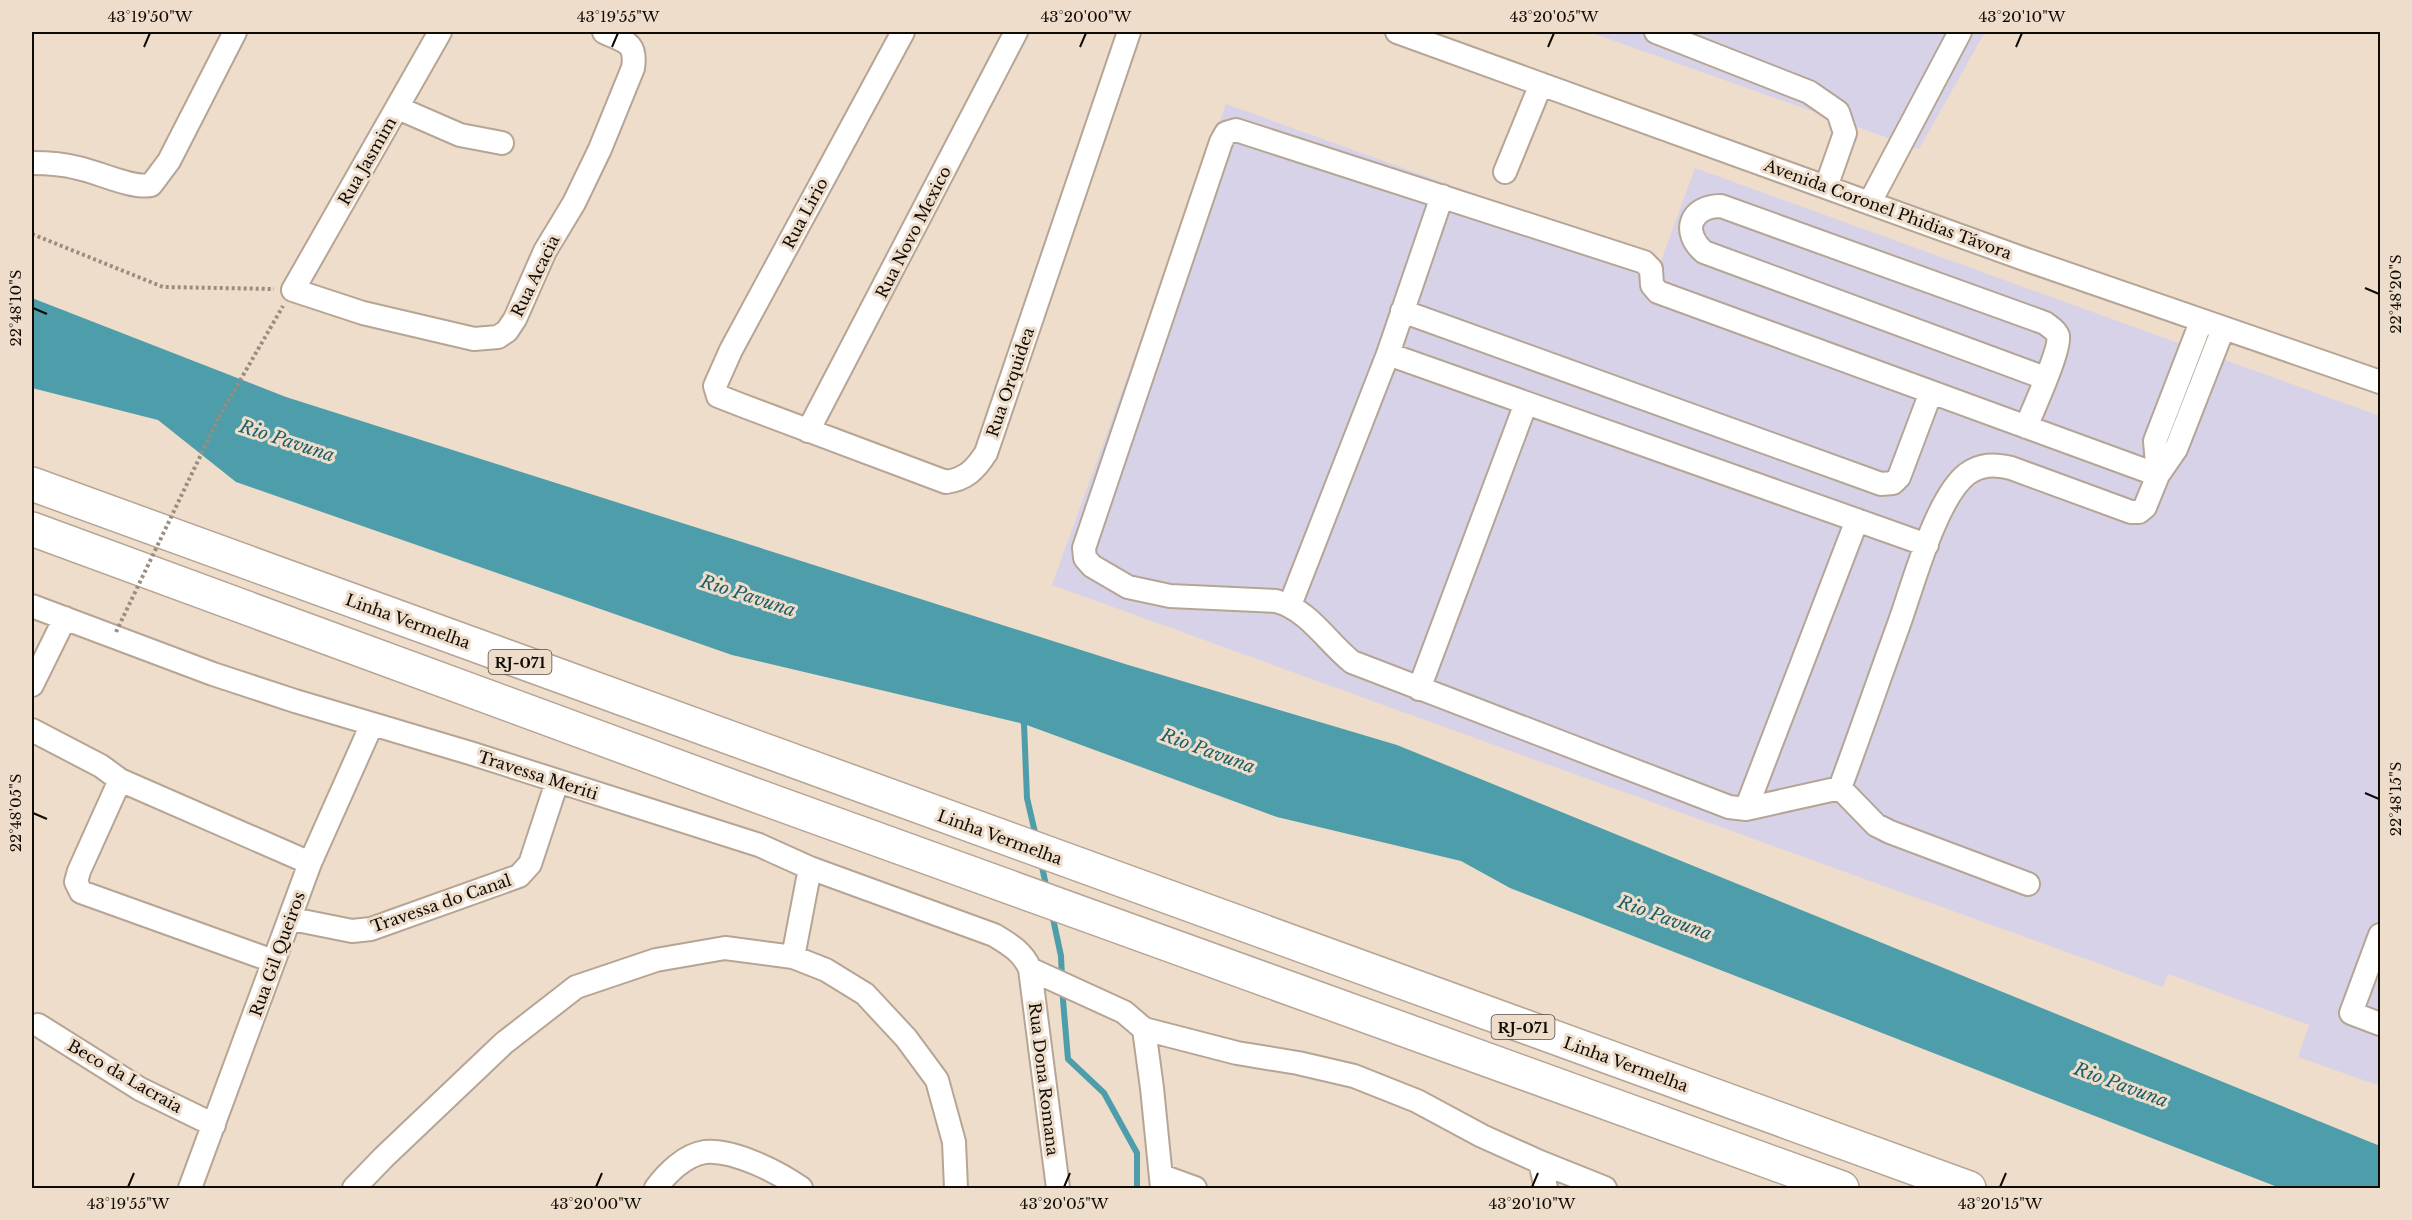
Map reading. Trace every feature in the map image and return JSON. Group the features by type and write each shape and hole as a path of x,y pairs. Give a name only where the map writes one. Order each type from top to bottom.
{"highway":[{"name":"Linha Vermelha","path":"32,484 1969,1188"},
{"name":"RJ-071","path":"32,529 1077,912 1842,1188"}],"street":[{"path":"32,163 77,167 136,185 151,185 169,161 235,32"},
{"name":"Rua Jasmim","path":"293,290 440,32"},
{"name":"Rua Acacia","path":"293,290 363,313 474,339 498,337 507,331 515,320 545,251 574,203 600,149 633,68 635,55 633,49 628,43 604,32"},
{"name":"Rua Lirio","path":"718,396 714,386 730,350 903,32"},
{"name":"Rua Novo Mexico","path":"808,431 1016,32"},
{"name":"Rua Orquidea","path":"718,396 946,482 960,480 975,469 991,440 1129,32"},
{"name":"Avenida Coronel Phidias Távora","path":"1397,32 2200,322 2380,382"},
{"path":"1656,32 1809,92 1838,112 1845,126 1845,133 1826,187"},
{"path":"1870,202 1960,32"},
{"path":"1505,172 1541,84"},
{"path":"398,108 460,135 502,143"},
{"path":"1840,788 1746,809 1729,807 1353,662 1339,651 1302,612 1290,605 1276,601 1155,594 1128,586 1092,566 1085,558 1084,548 1221,142 1226,133 1236,130 1644,262 1651,269 1652,285 1658,292 2158,475"},
{"path":"1290,605 1388,354 1442,196"},
{"path":"2026,427 2045,378 2057,345 2058,336 2053,328 2045,323 1721,207 1708,206 1696,213 1690,228 1694,244 1704,252 2045,378"},
{"path":"1402,311 1881,484 1893,483 1899,477 1931,392"},
{"path":"2158,475 2155,441 2200,322"},
{"path":"1840,788 1927,545 1944,504 1955,487 1966,475 1979,467 1995,464 2131,512 2139,512 2145,507 2158,475 2176,449 2223,329"},
{"path":"1388,354 1927,545"},
{"path":"1419,689 1526,403"},
{"path":"1746,809 1857,520"},
{"name":"Travessa Meriti","path":"32,606 213,674 759,845 810,868 994,935 1011,945 1039,973"},
{"path":"32,685 65,618"},
{"name":"Rua Gil Queiros","path":"190,1188 310,863 372,724"},
{"path":"32,730 101,766 120,780 310,863"},
{"path":"120,780 79,871 76,882 81,892 273,961"},
{"name":"Travessa do Canal","path":"297,920 352,931 371,929 519,876 530,864 557,782"},
{"path":"1840,788 1876,825 2028,884"},
{"path":"793,957 810,868"},
{"path":"2380,935 2351,1013 2380,1024"},
{"path":"354,1188 504,1043 576,987 656,960 725,948 793,957 826,969 865,994 906,1038 937,1080 954,1142 956,1188"},
{"path":"1039,973 1124,1012 1144,1029 1237,1053 1298,1063 1354,1076 1417,1101 1482,1136 1605,1188"},
{"name":"Rua Dona Romana","path":"1039,973 1058,1188"},
{"name":"Beco da Lacraia","path":"38,1024 140,1089 214,1125"},
{"path":"1144,1029 1162,1182 1195,1188"},
{"path":"657,1188 664,1178 682,1162 704,1152 731,1154 762,1167 801,1188"},
{"path":"1540,1162 1546,1188"}],"path":[{"path":"32,234 163,287 293,290"},
{"path":"116,632 219,417 259,344 293,290"}],"shaded area":[{"path":"1589,32 1985,32 1919,149"},
{"path":"1226,104 1661,261 1695,168 2380,416 2380,1086 2298,1057 2309,1025 2168,974 2163,987 1052,585"}],"water":[{"name":"Rio Pavuna","path":"32,298 286,397 1125,664 1397,745 2380,1146 2380,1188 2280,1188 1510,888 1461,861 1277,817 1024,724 732,655 236,482 158,420 32,388"}],"waterway":[{"path":"1021,717 1024,724 1027,798 1036,837"},
{"path":"1041,862 1047,890"},
{"path":"1052,914 1061,956 1062,978"},
{"path":"1062,988 1068,1059 1104,1093 1137,1153 1137,1188"}]}
